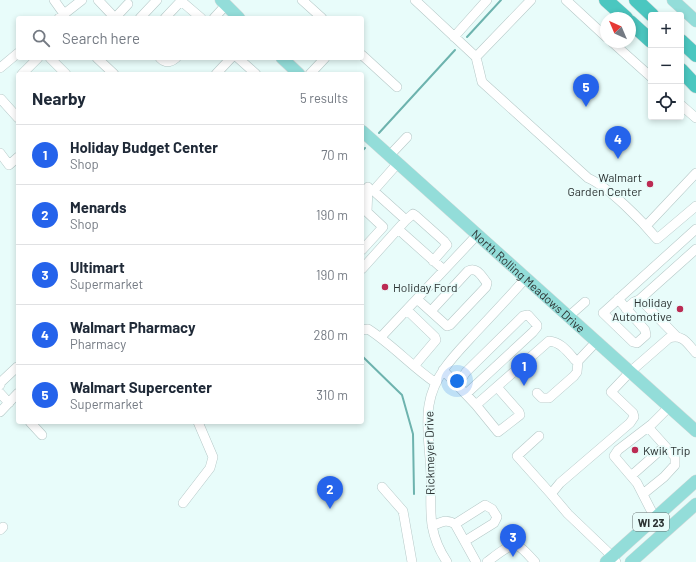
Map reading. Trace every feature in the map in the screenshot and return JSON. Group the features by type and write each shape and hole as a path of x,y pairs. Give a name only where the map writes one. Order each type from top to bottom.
{"highway":[{"path":"606,0 619,12"},
{"path":"636,0 649,12"},
{"path":"636,27 648,38"},
{"path":"684,44 696,55"},
{"path":"684,72 696,84"}],"main road":[{"path":"673,0 696,21"},
{"path":"223,2 237,16"},
{"path":"284,60 297,72"},
{"name":"North Rolling Meadows Drive","path":"364,133 696,431"},
{"name":"WI 23","path":"612,560 696,481"},
{"path":"650,544 664,524 696,491"},
{"name":"WI 23","path":"631,562 696,504"}],"street":[{"path":"54,0 62,16 82,0"},
{"path":"98,0 113,16"},
{"path":"142,16 157,0"},
{"path":"167,16 181,0 194,16"},
{"path":"302,0 320,16"},
{"path":"415,0 476,57 482,82 588,178 598,183 646,226 657,239 696,206"},
{"path":"454,37 487,0"},
{"path":"476,57 531,0"},
{"path":"566,0 600,31"},
{"path":"215,16 223,2"},
{"path":"117,16 128,4"},
{"path":"619,48 648,74"},
{"path":"0,68 16,55"},
{"path":"364,57 397,87"},
{"path":"24,72 36,60"},
{"path":"52,60 64,72"},
{"path":"99,60 112,72"},
{"path":"162,60 167,62 173,60"},
{"path":"218,72 229,60"},
{"path":"240,60 254,72"},
{"path":"312,72 323,60"},
{"path":"0,100 1,99 16,116"},
{"path":"684,108 696,118"},
{"path":"364,248 383,227 367,212 368,188 394,159 407,137"},
{"path":"0,153 9,165 16,159"},
{"path":"646,226 696,173"},
{"path":"368,188 376,193 406,220"},
{"path":"364,267 413,214 447,245 446,248 433,261"},
{"path":"398,229 444,270"},
{"path":"618,299 646,330 646,335 638,342 633,342 603,313 618,299 695,233"},
{"path":"381,338 477,235"},
{"path":"626,309 634,302 639,300 696,249"},
{"path":"417,299 447,326 450,325 486,287 487,283 476,270 472,269 468,271 431,311"},
{"name":"Rickmeyer Drive","path":"447,562 438,546 432,526 430,511 431,473 428,420 429,404 436,383 443,370 525,278"},
{"path":"639,300 642,301 676,336 682,338 696,353"},
{"path":"568,317 585,302"},
{"path":"407,310 436,337 436,340 414,366"},
{"path":"457,384 466,372 523,316 528,315 537,327 466,394"},
{"path":"364,330 368,329 381,338 436,383"},
{"path":"550,494 560,483 630,423 634,417 633,413 611,392 630,372 669,338 676,336"},
{"path":"476,405 549,341 555,341 560,344 575,360 578,361"},
{"path":"537,393 542,398 549,398 574,376 577,372 578,361 596,342"},
{"path":"0,385 1,382 16,368"},
{"path":"443,370 476,405 498,432 520,415 497,387"},
{"path":"0,393 14,401 0,412"},
{"path":"655,518 637,483 614,456 618,450 648,427 669,407"},
{"path":"32,424 42,435"},
{"path":"183,503 210,468 212,462 213,457 199,424"},
{"path":"643,494 675,465 675,458 648,427"},
{"path":"539,436 517,456 568,514 612,560"},
{"path":"631,476 665,446"},
{"path":"382,487 403,511 412,562"},
{"path":"455,524 485,505 492,509 497,517 494,523 465,541"},
{"path":"432,526 446,521 450,521 455,524 476,562"},
{"path":"487,562 510,546 515,545 520,546 530,560"}],"waterway":[{"path":"467,37 501,0"},
{"path":"379,133 455,50"},
{"path":"364,358 402,395 413,434 414,494"}],"place":[{"name":"Walmart Supercenter","path":"586,107"},
{"name":"Walmart Pharmacy","path":"618,159"},
{"name":"Walmart Garden Center","path":"650,184"},
{"name":"Holiday Ford","path":"385,287"},
{"name":"Holiday Automotive","path":"680,309"},
{"name":"Holiday Budget Center","path":"524,386"},
{"name":"Kwik Trip","path":"635,450"},
{"name":"Menards","path":"330,509"},
{"name":"Ultimart","path":"513,557"}]}
